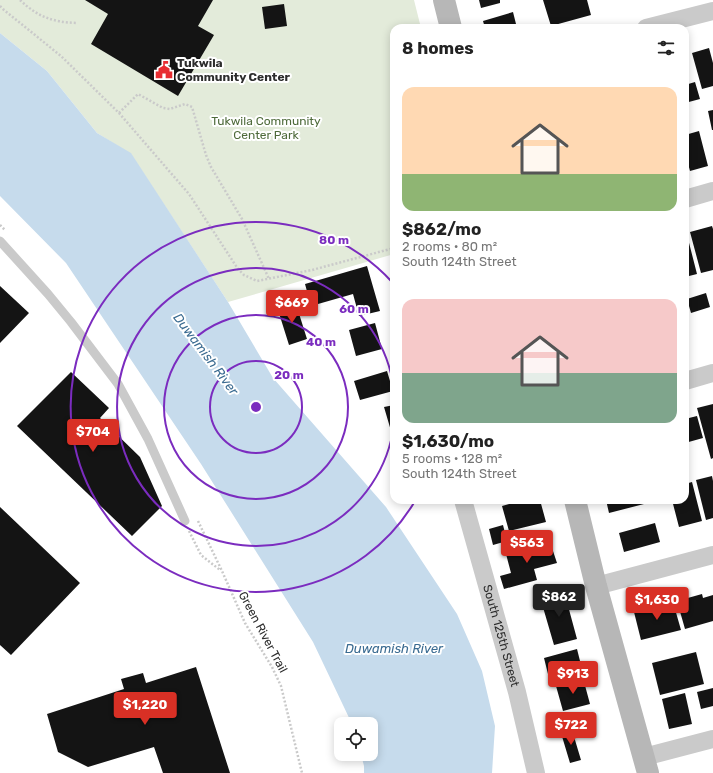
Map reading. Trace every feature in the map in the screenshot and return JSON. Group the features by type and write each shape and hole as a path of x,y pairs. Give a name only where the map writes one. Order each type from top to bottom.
{"street":[{"path":"444,0 450,24"},
{"path":"661,24 713,10"},
{"path":"689,198 713,191"},
{"path":"689,379 713,373"},
{"name":"South 125th Street","path":"464,504 517,692 536,773"},
{"path":"576,504 596,586 646,765 713,739"},
{"path":"596,586 713,555"}],"lane":[{"path":"0,240 71,322 118,384 148,439 185,521"}],"path":[{"path":"20,0 30,10 40,16 63,23 77,23"},
{"path":"0,6 61,56 119,113 188,194 238,269 244,275 257,281 269,279 312,270 390,249"},
{"path":"119,113 138,94 163,108 170,108 185,104 192,107 211,167 242,219 269,279"},
{"name":"Green River Trail","path":"185,521 201,555 222,571 245,623 272,667 281,686 302,773"}],"green space":[{"name":"Tukwila Community Center Park","path":"0,0 414,0 420,24 390,24 390,255 228,302 131,154 97,133 47,71 0,33"}],"water":[{"name":"Duwamish River","path":"0,33 47,71 97,133 131,153 228,302 273,378 386,507 457,614 482,671 495,726 492,773 364,773 363,761 378,761 378,717 349,717 313,642 201,464 66,263 0,196"}],"building":[{"name":"Tukwila Community Center","path":"85,0 213,0 198,26 214,35 178,96 91,44 108,14"},
{"path":"479,0 500,0 500,3 481,8"},
{"path":"543,0 587,0 591,15 558,24 550,24"},
{"path":"284,4 287,26 265,29 262,7"},
{"path":"513,12 516,24 484,24 483,21"},
{"path":"709,48 713,63 713,86 702,89 692,53"},
{"path":"695,82 700,99 689,102 689,84"},
{"path":"713,110 713,130 712,130 708,111"},
{"path":"699,131 708,166 690,171 689,134"},
{"path":"712,226 713,270 701,273 690,232"},
{"path":"689,243 697,274 689,276"},
{"path":"367,266 380,311 359,316 353,294 311,306 305,284"},
{"path":"0,286 29,313 0,343"},
{"path":"706,293 710,307 691,313 689,298"},
{"path":"296,304 307,339 289,345 278,310"},
{"path":"375,323 382,349 356,356 349,330"},
{"path":"387,371 390,381 390,392 360,400 354,381"},
{"path":"71,372 109,408 100,418 140,457 162,506 132,536 17,426"},
{"path":"713,404 713,458 711,459 697,408"},
{"path":"390,406 390,427 384,407"},
{"path":"697,416 703,438 689,442 689,418"},
{"path":"712,476 713,518 706,520 696,480"},
{"path":"692,482 702,521 679,527 673,504 689,504 689,483"},
{"path":"509,504 541,504 546,522 509,531 502,506"},
{"path":"607,504 644,504 609,513"},
{"path":"0,507 80,583 11,655 0,645"},
{"path":"655,523 660,542 624,552 619,533"},
{"path":"503,525 507,541 493,545 489,529"},
{"path":"550,542 557,563 534,569 537,580 504,589 500,576 511,573 506,554"},
{"path":"564,591 577,639 554,645 540,597"},
{"path":"702,594 703,598 713,595 713,621 685,629 677,601"},
{"path":"673,602 681,630 641,640 634,612"},
{"path":"577,649 582,669 549,678 544,658"},
{"path":"696,652 704,684 660,695 652,663"},
{"path":"196,667 230,773 163,773 154,747 88,767 58,752 47,714 124,689 121,679 143,673 146,683"},
{"path":"583,678 590,704 563,711 556,686"},
{"path":"713,688 713,706 701,709 697,692"},
{"path":"685,693 692,724 669,729 662,699"},
{"path":"572,730 581,760 570,763 561,733"}],"place":[{"name":"Tukwila Community Center","path":"164,70"}]}
